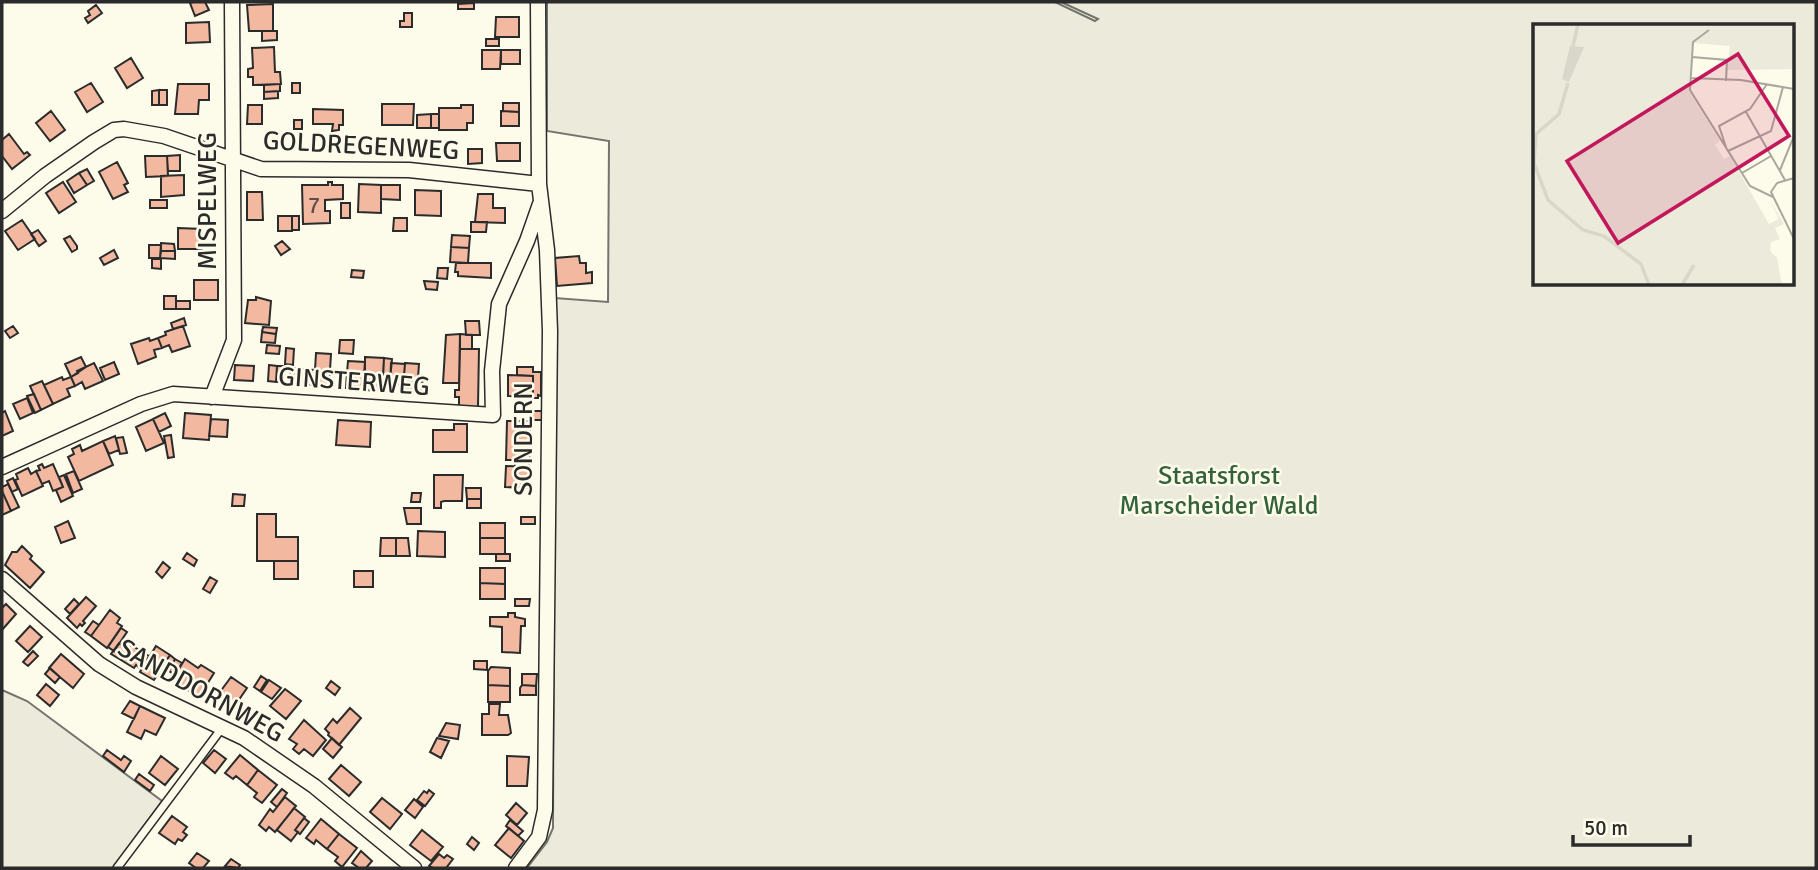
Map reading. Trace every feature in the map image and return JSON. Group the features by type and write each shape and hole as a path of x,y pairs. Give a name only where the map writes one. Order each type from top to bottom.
{"street":[{"name":"MISPELWEG","path":"212,397 234,340 232,2"},
{"name":"SONDERN","path":"516,868 539,837 545,810 550,331 547,250 540,192 538,2"},
{"name":"GOLDREGENWEG","path":"2,211 45,176 114,130 124,129 148,132 261,169 409,170 540,192"},
{"name":"GINSTERWEG","path":"2,467 141,404 173,394 493,415 492,371 499,304 527,241 540,192"},
{"name":"SANDDORNWEG","path":"2,579 99,664 136,687 244,738 314,786 414,868"}],"lane":[{"path":"117,868 223,727"}],"green space":[{"name":"Staatsforst Marscheider Wald","path":"547,2 1055,2 1095,21 1098,19 1061,2 1816,2 1816,868 527,868 547,842 553,828 555,298 608,302 609,141 547,131"},
{"path":"2,690 27,701 162,801 113,868 2,868"}],"building":[{"path":"205,2 209,10 195,16 190,3"},
{"path":"474,3 474,9 458,9 458,4"},
{"path":"273,4 273,31 249,31 247,5"},
{"path":"96,5 102,13 88,23 85,18 90,15 88,11"},
{"path":"404,13 412,13 412,27 400,27 400,21 404,21"},
{"path":"496,17 519,17 519,37 495,37"},
{"path":"209,22 210,42 186,43 186,23"},
{"path":"262,31 277,31 277,40 262,41"},
{"path":"486,39 499,39 499,46 486,46"},
{"path":"274,47 275,72 280,72 281,84 253,85 253,77 248,77 248,69 253,68 252,48"},
{"path":"482,50 501,50 500,69 482,69"},
{"path":"501,50 520,50 520,64 501,64"},
{"path":"131,58 143,78 127,88 115,68"},
{"path":"91,83 103,102 87,112 75,92"},
{"path":"292,83 300,83 300,93 292,93"},
{"path":"178,84 209,84 209,100 199,100 198,114 175,114"},
{"path":"280,84 280,91 264,92 264,85"},
{"path":"159,90 159,105 152,105 152,91"},
{"path":"159,90 167,90 167,105 159,105"},
{"path":"278,91 278,98 264,99 264,92"},
{"path":"503,103 519,103 519,112 503,111"},
{"path":"382,104 414,104 413,125 382,125"},
{"path":"248,105 262,105 262,124 247,124"},
{"path":"461,105 473,105 473,123 467,123 467,130 439,130 439,108 461,108"},
{"path":"313,109 343,110 343,125 339,125 339,130 332,131 333,124 313,124"},
{"path":"51,111 65,130 50,141 36,123"},
{"path":"501,111 519,112 519,126 501,126"},
{"path":"431,114 439,114 439,128 431,128"},
{"path":"431,114 431,128 417,128 417,115"},
{"path":"294,120 302,120 302,129 294,129"},
{"path":"9,134 24,154 27,152 30,155 12,169 2,156 2,140"},
{"path":"496,143 520,143 520,161 497,161"},
{"path":"468,149 482,149 482,163 468,164"},
{"path":"180,155 180,171 168,171 167,156"},
{"path":"145,156 167,156 168,176 146,177"},
{"path":"117,162 128,183 124,185 128,192 113,199 99,172"},
{"path":"87,169 94,181 87,185 79,173"},
{"path":"79,173 87,185 74,193 67,181"},
{"path":"184,175 184,195 161,197 161,176"},
{"path":"63,182 76,202 59,213 46,193"},
{"path":"328,182 332,182 332,185 343,185 343,199 325,200 325,211 330,211 330,223 303,224 302,185 328,185"},
{"path":"359,184 381,185 381,213 358,212"},
{"path":"381,185 400,185 400,200 381,199"},
{"path":"415,190 441,191 441,216 415,215"},
{"path":"247,192 262,192 263,220 247,220"},
{"path":"478,194 493,194 493,208 505,208 505,223 475,222"},
{"path":"150,200 167,200 167,208 150,208"},
{"path":"341,203 350,203 350,218 341,218"},
{"path":"278,216 292,216 292,231 278,231"},
{"path":"292,216 299,216 299,230 292,230"},
{"path":"394,218 407,218 407,231 393,231"},
{"path":"22,220 35,239 18,250 5,231"},
{"path":"471,222 487,222 486,232 471,232"},
{"path":"178,228 202,229 202,249 178,249"},
{"path":"38,230 46,241 39,246 31,234"},
{"path":"452,235 470,236 469,248 451,247"},
{"path":"70,236 77,246 72,252 64,239"},
{"path":"282,241 290,249 281,255 275,246"},
{"path":"161,243 174,244 175,251 161,251"},
{"path":"149,245 161,245 160,258 149,258"},
{"path":"451,247 469,248 468,263 450,262"},
{"path":"114,250 118,258 104,265 100,258"},
{"path":"161,251 175,251 175,259 160,258"},
{"path":"579,256 580,263 586,263 586,273 592,272 592,283 557,286 555,258"},
{"path":"152,259 161,259 161,269 152,268"},
{"path":"456,263 491,263 491,278 458,276 458,272 455,272"},
{"path":"438,268 448,268 447,279 437,278"},
{"path":"352,270 364,271 363,278 351,277"},
{"path":"194,280 218,280 218,300 194,300"},
{"path":"424,281 438,282 437,290 426,289"},
{"path":"164,296 176,296 176,309 164,309"},
{"path":"256,297 271,301 269,325 245,323 248,300 256,300"},
{"path":"176,301 190,301 190,309 176,309"},
{"path":"184,318 186,325 173,329 171,323"},
{"path":"465,321 479,321 480,335 466,335"},
{"path":"13,326 18,333 10,338 5,331"},
{"path":"183,326 190,346 172,352 169,345 162,348 158,338 166,335 165,332"},
{"path":"263,327 277,328 276,334 262,332"},
{"path":"262,332 276,334 275,343 261,342"},
{"path":"460,334 472,335 472,349 460,349"},
{"path":"460,334 459,383 443,383 446,335"},
{"path":"149,338 150,341 158,338 162,348 154,350 156,357 138,364 131,344"},
{"path":"340,340 354,340 353,354 339,353"},
{"path":"267,345 280,346 279,354 266,353"},
{"path":"286,348 294,349 293,365 285,364"},
{"path":"460,349 479,349 478,407 459,407 459,397 455,397 455,390 459,390"},
{"path":"316,353 331,354 329,386 290,383 291,368 315,370"},
{"path":"81,357 86,367 71,377 65,364"},
{"path":"365,357 384,358 382,391 363,390"},
{"path":"384,358 392,359 390,380 383,379"},
{"path":"348,361 365,362 364,374 347,372"},
{"path":"114,362 119,374 105,380 100,368"},
{"path":"94,363 103,381 85,389 82,382 75,386 71,377"},
{"path":"391,363 405,364 403,385 390,384"},
{"path":"405,363 419,364 418,378 423,378 421,393 403,391"},
{"path":"235,365 254,366 253,381 234,380"},
{"path":"269,365 277,366 276,382 268,381"},
{"path":"277,366 285,366 283,382 276,382"},
{"path":"517,367 533,367 533,372 541,372 541,396 533,398 533,376 517,375"},
{"path":"347,372 366,374 365,389 346,388"},
{"path":"508,375 533,376 533,397 508,396"},
{"path":"62,377 63,380 71,377 75,386 67,389 70,396 53,404 44,385"},
{"path":"42,381 53,404 41,410 30,386"},
{"path":"34,394 41,410 35,413 27,396"},
{"path":"27,398 33,413 20,419 13,404"},
{"path":"5,411 13,431 2,436 2,413"},
{"path":"532,411 542,411 542,420 532,420"},
{"path":"165,413 171,426 159,432 153,419"},
{"path":"185,413 211,415 209,440 183,438"},
{"path":"153,419 164,443 146,451 136,427"},
{"path":"211,419 228,420 227,437 209,436"},
{"path":"338,420 371,422 370,447 336,445"},
{"path":"507,421 530,421 529,467 515,467 515,460 506,460"},
{"path":"454,424 467,424 467,452 433,452 433,430 454,430"},
{"path":"171,435 174,457 168,458 164,436"},
{"path":"115,436 119,450 109,454 103,441"},
{"path":"123,437 127,453 120,454 116,438"},
{"path":"103,441 113,465 79,481 68,457 74,454 72,449 80,445 82,451"},
{"path":"42,464 44,468 53,464 63,487 53,491 49,481 42,484 36,471 40,470 38,466"},
{"path":"506,466 529,467 529,488 505,487"},
{"path":"28,468 31,474 36,471 43,486 22,496 15,480 18,479 16,474"},
{"path":"74,471 82,489 73,493 66,474"},
{"path":"64,475 73,496 61,502 56,490 63,487 59,477"},
{"path":"434,475 463,475 462,501 444,501 441,502 441,508 434,508"},
{"path":"13,478 18,489 12,492 7,481"},
{"path":"8,484 19,507 11,511 2,491 2,487"},
{"path":"466,488 481,488 481,499 467,499"},
{"path":"2,491 11,511 2,515"},
{"path":"412,493 421,493 420,502 411,502"},
{"path":"233,494 245,495 244,506 232,506"},
{"path":"467,499 481,499 481,508 467,508"},
{"path":"404,508 421,508 421,524 407,524"},
{"path":"257,514 276,514 276,537 298,537 298,561 257,561"},
{"path":"521,517 535,517 535,524 521,524"},
{"path":"68,521 75,538 61,543 55,527"},
{"path":"480,523 505,523 505,538 480,538"},
{"path":"418,531 445,532 445,557 417,556"},
{"path":"381,538 396,538 396,556 380,556"},
{"path":"396,538 408,538 410,556 396,556"},
{"path":"480,538 505,538 505,554 480,554"},
{"path":"22,546 32,556 30,559 44,572 30,588 5,565 12,552 17,552"},
{"path":"187,553 197,560 194,566 183,559"},
{"path":"496,554 510,554 510,561 496,561"},
{"path":"274,561 298,561 298,579 274,579"},
{"path":"163,562 170,568 162,578 156,572"},
{"path":"480,568 505,568 505,584 480,583"},
{"path":"354,571 373,571 373,587 354,587"},
{"path":"210,577 217,581 210,593 203,589"},
{"path":"480,583 505,584 505,599 480,599"},
{"path":"86,597 96,606 83,621 85,623 77,628 67,618"},
{"path":"74,599 79,604 70,614 65,609"},
{"path":"515,599 530,599 529,606 515,606"},
{"path":"6,604 16,614 2,630 2,608"},
{"path":"110,610 120,618 117,623 122,626 107,648 91,636"},
{"path":"508,613 515,613 515,617 525,619 525,626 521,626 520,653 502,652 502,627 490,626 490,617 508,617"},
{"path":"93,621 99,625 91,636 85,632"},
{"path":"30,626 42,637 28,652 16,641"},
{"path":"121,628 127,632 114,651 108,647"},
{"path":"119,643 128,649 121,660 111,654"},
{"path":"131,645 149,656 141,669 121,660"},
{"path":"156,646 170,655 154,680 140,672"},
{"path":"33,651 38,656 28,666 23,662"},
{"path":"61,654 84,674 73,688 49,668"},
{"path":"170,655 175,659 169,671 162,667"},
{"path":"175,659 182,663 175,675 169,671"},
{"path":"185,659 198,668 201,665 214,673 199,697 172,680"},
{"path":"474,661 487,661 487,670 474,669"},
{"path":"491,667 510,668 510,686 488,685 488,671"},
{"path":"50,668 60,677 55,683 45,674"},
{"path":"522,674 537,674 536,686 522,685"},
{"path":"261,676 267,680 260,691 254,687"},
{"path":"231,677 247,688 234,707 217,696"},
{"path":"269,680 281,688 272,699 261,692"},
{"path":"331,681 340,688 335,695 326,688"},
{"path":"46,684 59,695 50,706 37,695"},
{"path":"488,685 510,686 510,702 488,702"},
{"path":"522,685 536,686 536,695 520,695"},
{"path":"285,689 301,701 286,719 270,706"},
{"path":"130,701 140,706 134,719 122,713"},
{"path":"489,704 500,704 499,715 508,715 511,733 482,735 482,714 489,714"},
{"path":"140,706 165,718 156,735 145,730 141,739 127,732"},
{"path":"350,708 361,718 339,745 325,729 333,719 337,723"},
{"path":"304,720 326,740 313,756 304,749 299,754 293,749 297,744 289,739"},
{"path":"446,723 460,725 458,739 439,736"},
{"path":"332,738 342,747 333,758 323,749"},
{"path":"437,738 449,741 441,758 430,752"},
{"path":"107,750 121,760 124,756 131,761 124,772 103,756"},
{"path":"214,750 226,759 215,773 203,763"},
{"path":"240,755 258,770 247,785 236,776 233,779 225,773"},
{"path":"161,756 178,769 165,785 149,773"},
{"path":"507,756 529,757 527,786 507,786"},
{"path":"341,765 361,782 349,796 329,779"},
{"path":"258,770 277,785 262,803 254,797 257,793 247,785"},
{"path":"139,774 154,785 150,791 135,780"},
{"path":"282,789 287,793 277,807 271,802"},
{"path":"429,790 434,794 425,806 417,800 424,791 427,793"},
{"path":"285,797 296,806 275,832 269,827 266,831 259,825 270,809 273,812"},
{"path":"382,798 402,814 390,829 370,812"},
{"path":"414,799 423,807 415,818 405,810"},
{"path":"516,803 527,813 517,825 506,815"},
{"path":"294,808 305,817 291,841 277,830"},
{"path":"172,816 187,827 183,832 187,835 182,841 178,839 175,844 159,833"},
{"path":"304,818 309,822 300,834 295,830"},
{"path":"321,819 339,834 327,849 316,840 314,844 306,838"},
{"path":"510,820 523,831 518,836 506,826"},
{"path":"509,828 524,841 511,858 495,845"},
{"path":"422,830 443,847 431,861 410,845"},
{"path":"339,834 357,848 342,867 335,861 338,857 327,849"},
{"path":"472,837 479,843 474,850 467,844"},
{"path":"361,851 372,861 366,868 359,868 352,863"},
{"path":"197,853 209,861 203,868 196,868 189,863"},
{"path":"439,854 453,859 446,868 429,866"},
{"path":"231,859 240,865 238,868 225,866"}]}
